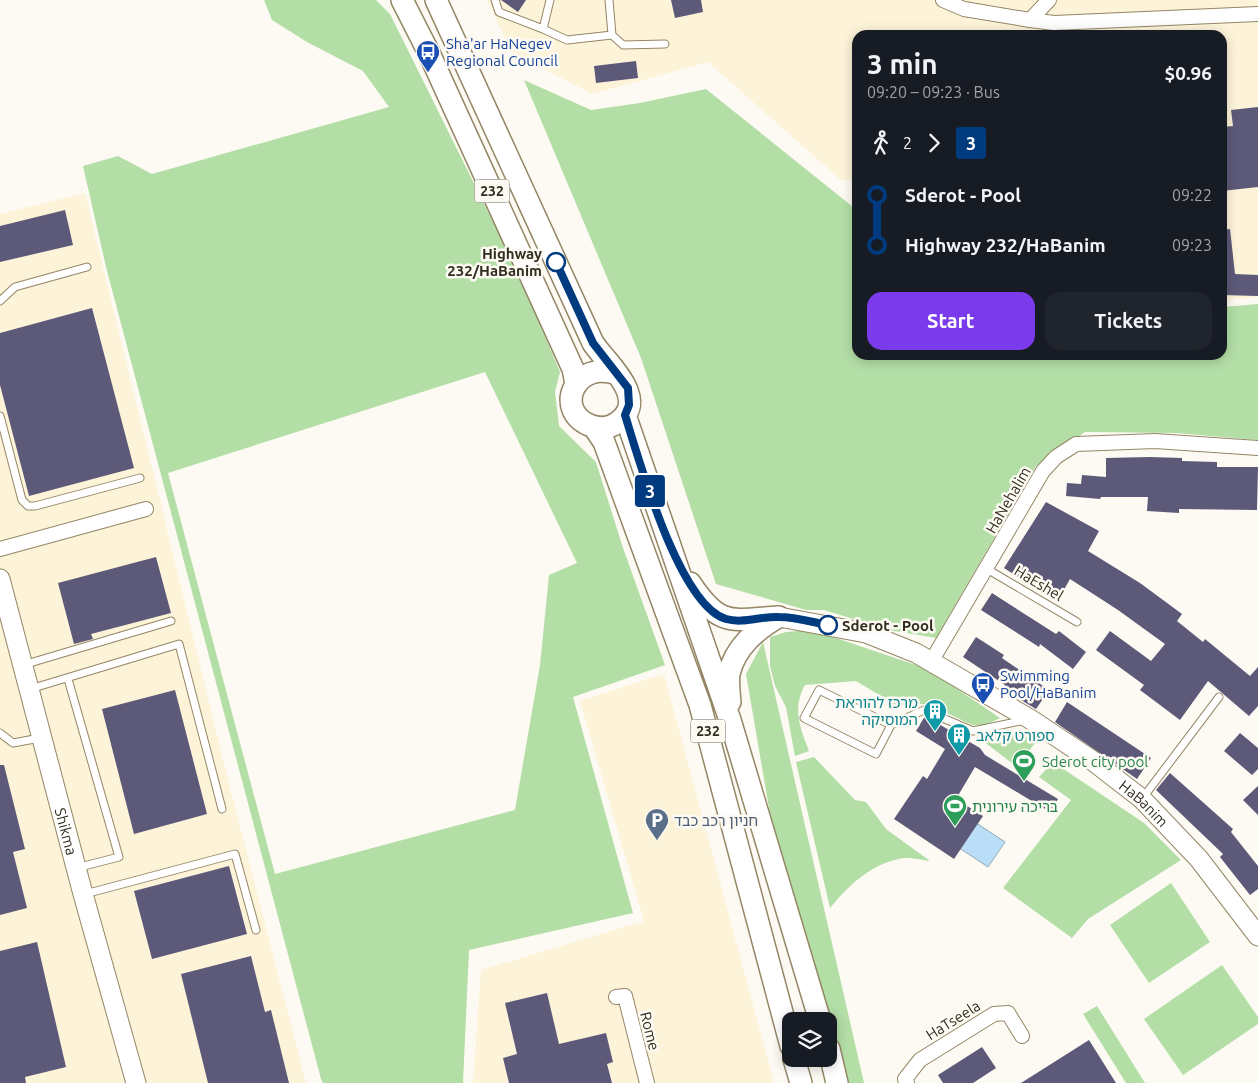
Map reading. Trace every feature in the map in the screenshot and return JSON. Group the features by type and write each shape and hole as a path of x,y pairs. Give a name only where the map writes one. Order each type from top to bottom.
{"main road":[{"name":"232","path":"402,0 429,53 573,368 576,384"},
{"name":"232","path":"436,0 593,343 617,374"},
{"path":"597,370 607,370 617,374 628,388 630,396 625,415 610,426 594,427 582,422 574,412 571,396 576,384 588,373 597,370"},
{"name":"232","path":"625,415 730,720 817,1012"},
{"name":"232","path":"594,427 604,442 700,705 782,1012"},
{"path":"675,559 703,603 714,613 726,619 741,620 779,616"},
{"path":"730,720 729,674 740,650 748,639 779,616"},
{"path":"796,1067 801,1083"},
{"path":"833,1067 837,1083"}],"street":[{"path":"943,0 964,9 1030,20 1054,29 1258,14"},
{"path":"1030,20 1049,0"},
{"name":"HaNehalim","path":"931,662 987,569 1042,471 1056,457 1076,444 1155,441 1258,448"},
{"path":"0,549 146,509"},
{"name":"Shikma","path":"0,579 83,894 136,1083"},
{"name":"HaBanim","path":"779,616 866,633 916,652 1030,718 1093,760 1142,800 1199,859 1258,936"},
{"name":"Rome","path":"616,998 625,996 647,1083"},
{"name":"HaTseela","path":"907,1083 905,1080 920,1060 994,1014 1008,1013 1022,1036"}],"lane":[{"path":"495,0 498,12 567,40 612,35"},
{"path":"543,29 550,0"},
{"path":"609,0 612,35 623,45 665,44"},
{"path":"0,302 15,287 86,267"},
{"path":"0,416 22,500 28,506 36,506 140,478"},
{"name":"HaEshel","path":"987,569 1077,622"},
{"path":"22,665 171,621"},
{"path":"29,689 68,679 179,644 222,809"},
{"path":"68,679 119,857 76,868"},
{"path":"891,726 819,690 804,718 876,754 891,726 924,710 973,731 1030,718"},
{"path":"1142,800 1219,697"},
{"path":"0,733 13,743 42,738"},
{"path":"83,894 234,854 256,930"}],"shaded area":[{"path":"487,0 1258,0 1258,297 1227,300 1227,30 852,30 852,179 841,180 708,62 592,94 512,52"},
{"path":"85,193 226,772 306,1083 0,1083 0,214"},
{"path":"664,674 774,1083 473,1083 481,970 644,921 580,701"}],"green space":[{"path":"264,0 376,0 390,14 517,270 560,372 555,392 559,426 596,462 623,548 665,665 573,697 633,913 469,950 463,1083 323,1083 321,1079 106,267 83,166 118,156 152,174 389,107 363,71 307,42 272,20","holes":["485,372 577,563 549,575 540,665 515,810 275,874 168,473"]},
{"path":"524,80 591,110 640,103 706,89 852,206 852,360 1227,360 1227,307 1258,304 1258,440 1176,433 1085,432 1036,466 936,638 889,630 824,610 806,610 716,584 641,358"},
{"path":"812,630 928,669 1000,718 984,726 972,725 928,704 896,705 856,681 805,685 801,693 798,710 800,726 809,751 795,756 786,707 775,686 770,666 770,637 786,632"},
{"path":"763,642 864,1083 836,1083 832,1067 837,1067 837,1012 819,1012 770,814 746,674"},
{"path":"1019,731 1035,743 1017,767 983,741"},
{"path":"814,757 855,800 866,802 886,829 930,861 903,858 879,866 860,877 830,908 796,762"},
{"path":"1053,762 1144,823 1181,860 1088,919 1072,938 1003,888 1071,800 1039,777"},
{"path":"1171,883 1210,942 1149,983 1110,925"},
{"path":"1222,965 1258,1017 1258,1024 1183,1075 1144,1019"},
{"path":"1097,1006 1145,1083 1126,1083 1083,1014"}],"water":[{"name":"בריכה עירונית","path":"922,787 1005,842 988,867 905,812"}],"building":[{"path":"501,0 526,0 518,12"},
{"path":"671,0 701,0 703,12 675,18"},
{"path":"636,61 638,78 596,83 594,66"},
{"path":"1258,107 1258,187 1227,190 1227,127 1233,126 1231,110"},
{"path":"65,210 73,245 0,262 0,226"},
{"path":"1227,229 1230,229 1235,274 1258,275 1258,296 1227,295"},
{"path":"92,308 134,468 29,496 0,385 0,333"},
{"path":"1106,458 1182,458 1182,461 1217,462 1217,467 1258,467 1257,510 1179,509 1179,513 1147,511 1148,497 1101,497 1100,499 1066,496 1067,483 1081,484 1082,475 1106,477"},
{"path":"1046,502 1099,531 1088,551 1140,583 1182,614 1177,621 1203,642 1205,639 1250,676 1258,667 1258,706 1249,716 1208,681 1180,720 1140,690 1144,685 1096,650 1110,631 1151,661 1165,644 1118,610 1070,579 1057,602 1004,568"},
{"path":"156,557 171,613 91,634 93,639 74,644 58,583"},
{"path":"992,593 1056,634 1059,631 1086,652 1073,669 1040,644 1039,647 981,610"},
{"path":"976,637 1004,655 1002,658 1049,690 1036,709 1003,689 1005,685 963,657"},
{"path":"175,690 207,814 134,834 102,709"},
{"path":"1067,702 1151,758 1137,779 1055,722"},
{"path":"925,716 980,748 985,755 1058,799 1050,812 975,767 956,799 983,816 954,859 894,819 923,776 927,779 945,749 916,731"},
{"path":"1240,733 1258,748 1258,769 1252,775 1224,751"},
{"path":"0,765 4,765 25,849 13,852 27,908 0,915"},
{"path":"1170,773 1233,829 1231,832 1258,866 1258,889 1250,895 1220,857 1223,854 1156,790"},
{"path":"1258,786 1258,815 1243,800"},
{"path":"229,866 247,934 152,959 134,891"},
{"path":"37,942 66,1067 25,1077 26,1083 0,1083 0,951"},
{"path":"251,956 265,1012 271,1010 289,1083 208,1083 181,974"},
{"path":"547,993 559,1044 606,1033 613,1062 607,1064 612,1083 509,1083 503,1058 517,1054 505,1003"},
{"path":"1089,1040 1116,1083 1021,1083"},
{"path":"982,1047 996,1068 973,1083 943,1083 938,1075"}],"bus line":[{"name":"3","path":"556,262 593,343 628,388 630,396 629,405 625,415 633,441 675,559 703,603 714,613 726,619 741,620 779,616 828,625"}],"place":[{"name":"Sha'ar HaNegev Regional Council","path":"428,73"},
{"name":"Highway 232/HaBanim","path":"556,262"},
{"name":"Sderot - Pool","path":"828,625"},
{"name":"Swimming Pool/HaBanim","path":"983,705"},
{"name":"מרכז להוראת המוסיקה","path":"935,732"},
{"name":"ספורט קלאב","path":"959,756"},
{"name":"Sderot city pool","path":"1024,782"},
{"name":"בריכה עירונית","path":"955,827"},
{"name":"חניון רכב כבד","path":"657,841"}]}
